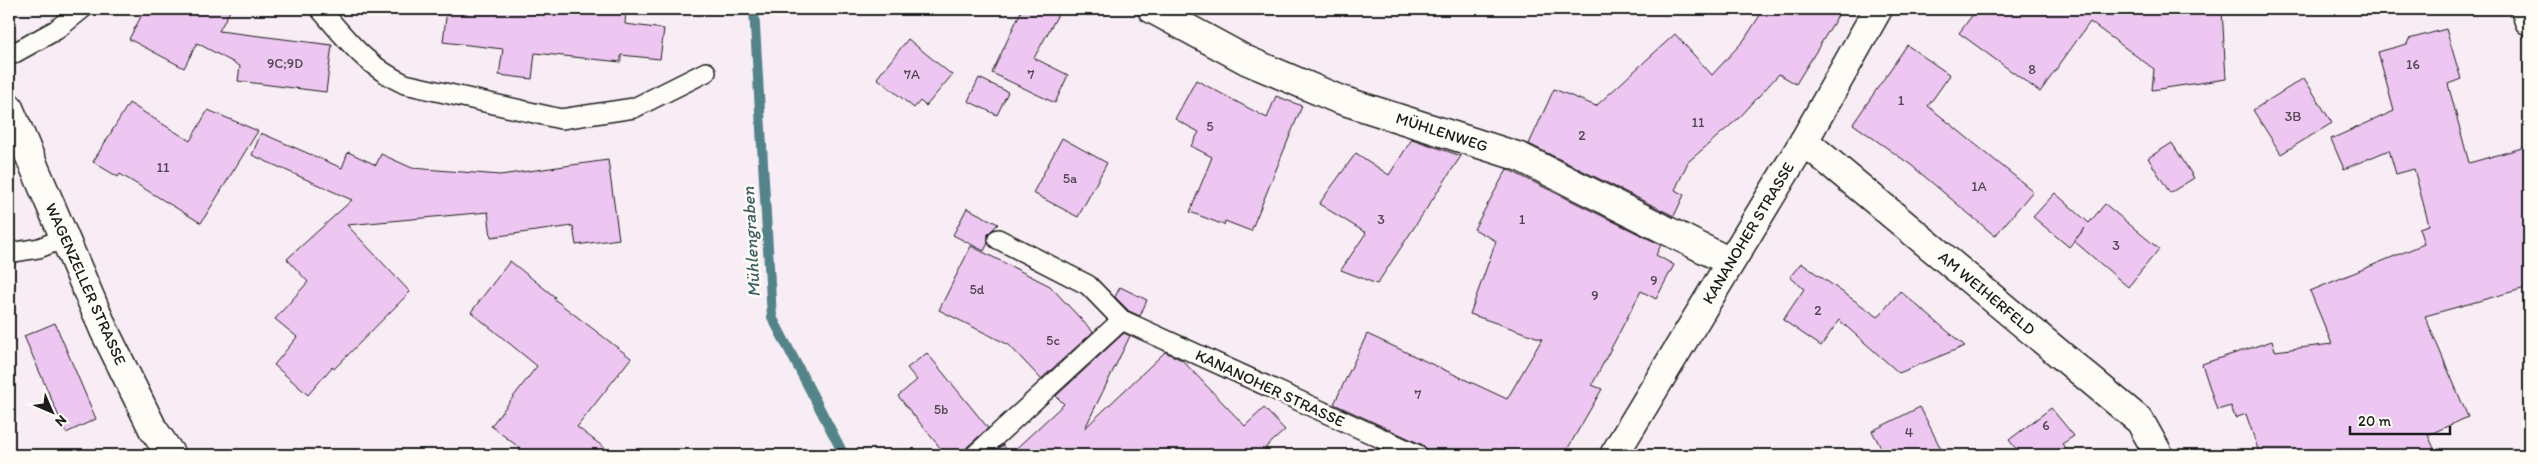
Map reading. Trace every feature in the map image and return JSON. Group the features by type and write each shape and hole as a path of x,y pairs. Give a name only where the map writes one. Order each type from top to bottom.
{"street":[{"name":"MÜHLENWEG","path":"1152,9 1246,60 1338,99 1520,157 1730,262"},
{"name":"KANANOHER STRASSE","path":"1614,455 1804,140 1878,9"},
{"path":"2525,9 2529,21"},
{"name":"WAGENZELLER STRASSE","path":"9,108 104,330 153,429 171,455"},
{"name":"AM WEIHERFELD","path":"1804,140 2140,421 2159,455"}],"lane":[{"path":"9,56 56,30 82,9"},
{"path":"320,9 360,55 383,74 405,84 561,119 634,108 706,72"},
{"path":"9,253 39,248 65,238"},
{"name":"KANANOHER STRASSE","path":"998,239 1088,285 1122,320 1418,455"},
{"path":"975,455 1122,320"}],"building":[{"path":"145,9 231,9 219,31 332,45 326,92 238,81 240,66 197,43 184,68 129,39"},
{"path":"447,9 599,9 626,12 625,24 664,29 660,59 621,55 621,62 535,53 532,79 499,75 503,49 443,42"},
{"path":"1022,9 1061,9 1034,58 1068,75 1055,103 992,73"},
{"path":"1764,9 1842,9 1796,84 1779,74 1740,117 1688,162 1675,190 1684,195 1674,216 1529,144 1554,89 1596,106 1675,34 1712,75 1744,40"},
{"path":"1977,9 2222,9 2226,79 2152,90 2154,69 2090,22 2040,92 1959,33"},
{"path":"2446,29 2461,79 2448,84 2469,163 2529,146 2529,287 2425,316 2468,417 2428,435 2437,455 2260,455 2246,414 2235,418 2231,406 2217,410 2202,364 2272,341 2275,351 2332,344 2310,291 2424,244 2419,228 2429,225 2414,169 2396,174 2389,150 2344,169 2331,139 2394,111 2378,52 2407,44 2409,39"},
{"path":"908,39 952,75 926,106 920,101 914,108 877,78"},
{"path":"1907,45 1950,75 1928,106 2033,191 1995,236 1911,165 1853,124"},
{"path":"979,78 1008,92 997,115 968,101"},
{"path":"2304,78 2332,123 2281,154 2253,110"},
{"path":"1196,80 1267,118 1276,96 1302,106 1251,231 1225,221 1224,225 1190,212 1212,157 1191,146 1199,132 1175,119"},
{"path":"129,103 190,141 208,110 258,131 201,223 120,174 118,177 93,162"},
{"path":"261,133 342,168 348,152 376,165 381,154 412,168 500,175 608,160 619,239 576,245 573,226 491,237 488,212 347,225 410,292 334,369 332,367 308,395 274,365 297,337 275,319 308,282 287,259 352,200 252,155"},
{"path":"1062,138 1107,163 1078,217 1033,193"},
{"path":"1412,139 1461,156 1377,284 1341,270 1366,233 1319,204 1356,153 1389,175"},
{"path":"2172,143 2194,178 2170,193 2148,158"},
{"path":"1507,169 1661,245 1656,255 1674,265 1656,299 1641,291 1592,385 1602,389 1564,455 1437,455 1428,452 1423,445 1334,404 1367,334 1507,399 1542,339 1470,314 1496,241 1474,229"},
{"path":"2055,193 2089,223 2105,204 2159,249 2128,287 2074,241 2069,247 2033,217"},
{"path":"967,208 998,224 988,234 988,243 984,251 953,235"},
{"path":"971,246 1050,286 1093,332 1041,379 1009,345 939,310"},
{"path":"510,261 555,297 554,299 631,358 577,427 614,455 529,455 491,426 537,366 471,312"},
{"path":"1801,263 1878,317 1900,291 1965,346 1899,373 1839,320 1821,346 1783,320 1804,289 1790,277"},
{"path":"1120,287 1147,300 1140,316 1129,311 1115,297"},
{"path":"55,323 96,419 66,433 24,336"},
{"path":"1124,333 1130,336 1085,428 1165,352 1182,360 1245,426 1264,408 1285,430 1265,448 1271,455 991,455 1003,445 1010,454 1064,404 1056,396"},
{"path":"927,353 988,428 967,447 964,455 946,455 898,396 917,380 907,368"},
{"path":"1920,407 1944,455 1885,455 1872,431"},
{"path":"2051,408 2074,436 2062,444 2071,455 2021,455 2009,440"}],"waterway":[{"name":"Mühlengraben","path":"754,9 772,317 844,455"}]}
